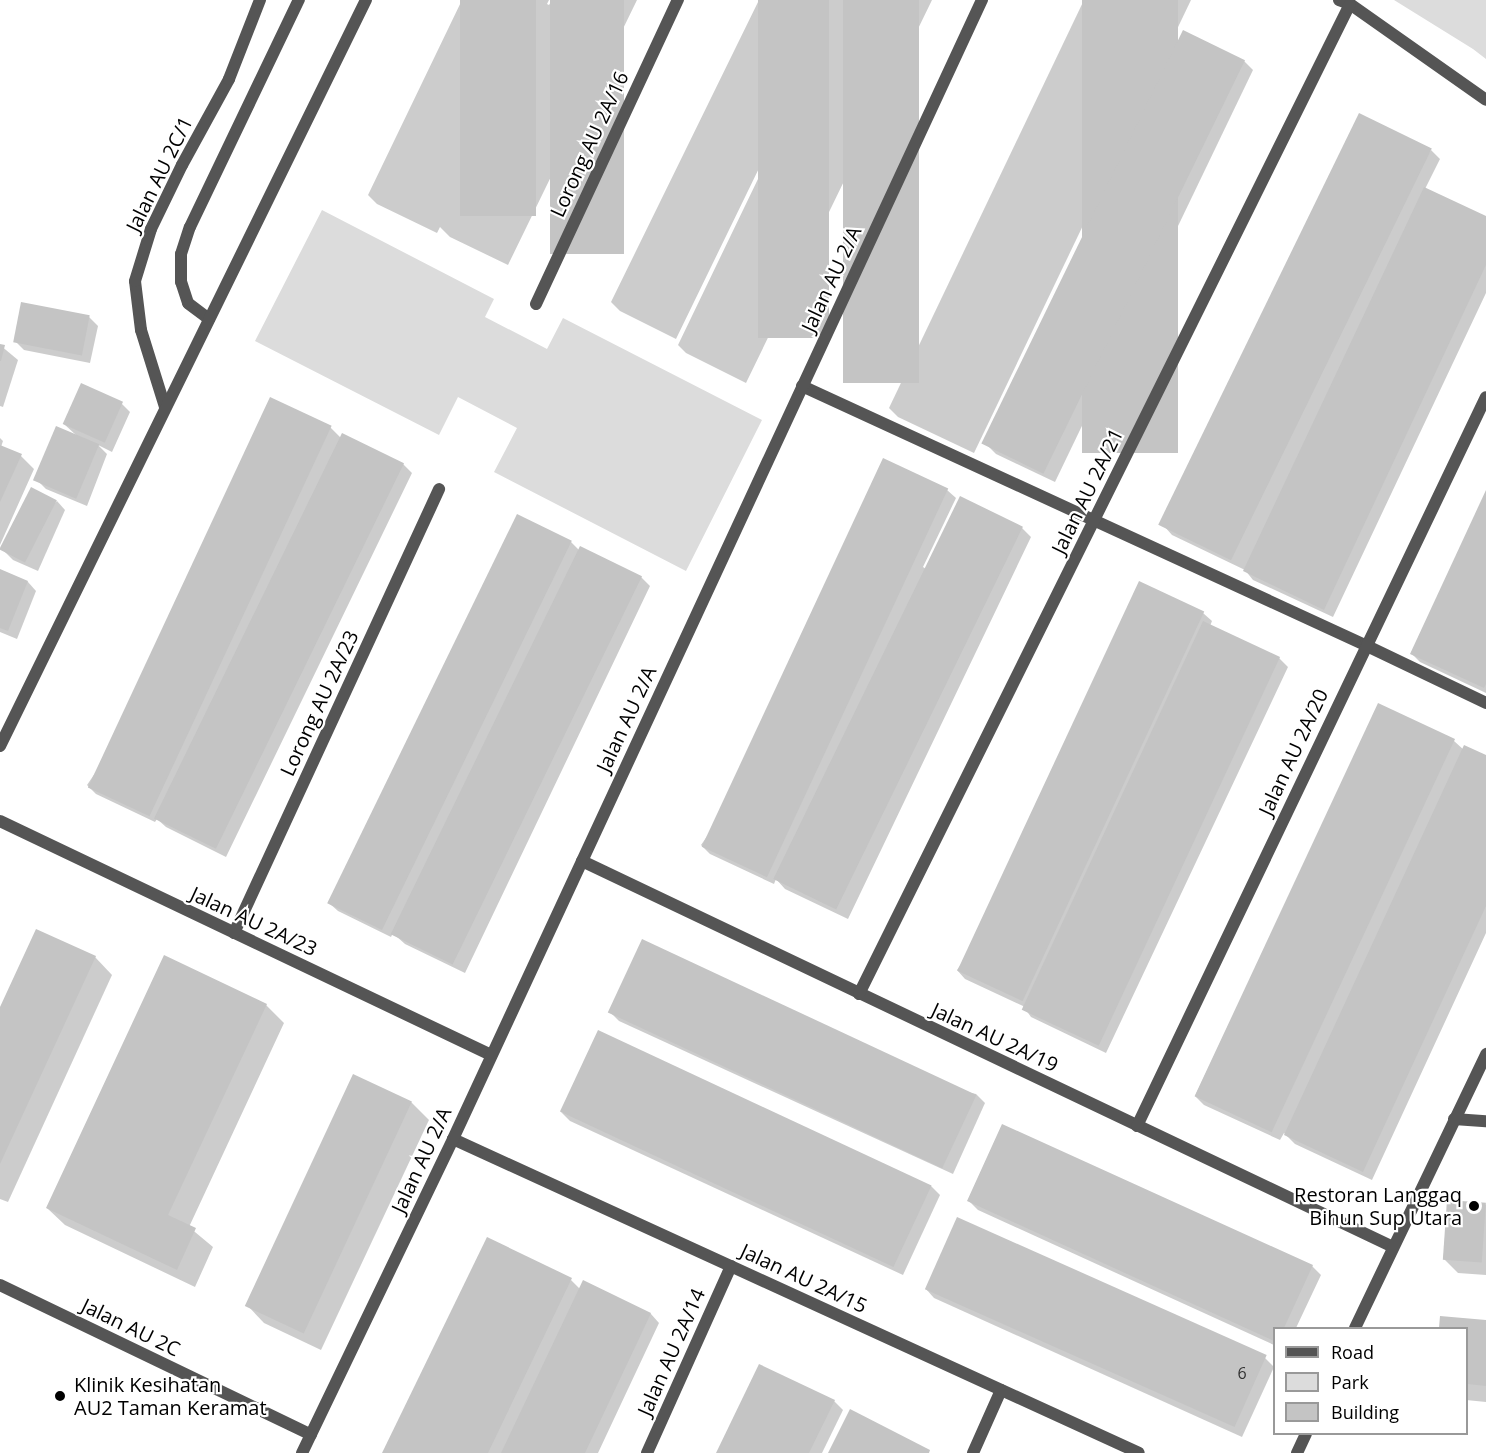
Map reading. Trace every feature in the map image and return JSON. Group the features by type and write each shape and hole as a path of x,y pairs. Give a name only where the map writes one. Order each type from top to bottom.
{"street":[{"name":"Jalan AU 2C/1","path":"165,407 141,330 135,281 151,228 229,79 261,0"},
{"path":"209,319 188,303 181,282 180,254 190,227 299,0"},
{"path":"0,746 366,0"},
{"name":"Lorong AU 2A/16","path":"536,304 678,0"},
{"name":"Jalan AU 2/A","path":"302,1453 453,1139 982,0"},
{"path":"1345,2 1486,100"},
{"name":"Jalan AU 2A/21","path":"859,994 1094,521 1345,2"},
{"path":"802,386 1365,645 1486,704"},
{"name":"Jalan AU 2A/20","path":"1137,1126 1365,645 1486,397"},
{"name":"Lorong AU 2A/23","path":"234,933 440,489"},
{"name":"Jalan AU 2A/23","path":"0,821 491,1055"},
{"name":"Jalan AU 2A/19","path":"582,861 1393,1247"},
{"path":"1356,1327 1454,1119 1482,1071 1486,1054"},
{"path":"1454,1119 1486,1121"},
{"name":"Jalan AU 2A/15","path":"453,1139 1139,1453"},
{"name":"Jalan AU 2A/14","path":"647,1453 731,1266"},
{"name":"Jalan AU 2C","path":"0,1285 311,1435"},
{"path":"973,1453 1001,1390"},
{"path":"1297,1453 1306,1435"}],"green space":[{"path":"1394,0 1486,0 1486,59 1473,49"},
{"path":"322,210 494,299 485,317 547,349 563,318 762,420 686,571 494,472 517,428 458,397 439,435 255,341"}],"building":[{"path":"460,0 536,0 536,216 460,216"},
{"path":"550,0 624,0 624,254 550,254"},
{"path":"758,0 829,0 829,338 758,338"},
{"path":"843,0 919,0 919,383 843,383"},
{"path":"1082,0 1178,0 1178,453 1082,453"},
{"path":"1183,30 1245,60 1043,474 981,443"},
{"path":"1359,113 1432,149 1231,560 1158,525"},
{"path":"1424,187 1486,216 1486,265 1324,610 1243,571"},
{"path":"21,302 90,315 82,356 13,342"},
{"path":"0,344 5,345 1,361 0,361"},
{"path":"81,383 123,402 105,443 63,424"},
{"path":"270,397 332,426 149,816 88,788"},
{"path":"56,426 99,444 76,499 33,480"},
{"path":"342,433 404,463 216,849 154,819"},
{"path":"0,445 22,454 0,502"},
{"path":"883,458 948,488 767,877 702,847"},
{"path":"31,487 57,500 25,563 0,548"},
{"path":"1486,490 1486,684 1484,688 1410,654"},
{"path":"960,496 1023,527 836,910 773,879"},
{"path":"517,514 572,541 382,930 327,903"},
{"path":"580,546 642,576 453,965 391,934"},
{"path":"0,569 28,581 8,631 0,628"},
{"path":"1139,581 1204,611 1023,1001 957,971"},
{"path":"1203,621 1280,657 1099,1046 1022,1010"},
{"path":"1378,703 1455,739 1272,1132 1195,1096"},
{"path":"1464,745 1486,755 1486,906 1363,1172 1284,1135"},
{"path":"36,929 96,956 0,1164 0,1007"},
{"path":"642,939 976,1095 942,1168 608,1012"},
{"path":"164,955 267,1004 168,1215 196,1228 177,1270 46,1208"},
{"path":"598,1030 932,1186 893,1267 560,1112"},
{"path":"353,1074 412,1101 304,1333 245,1306"},
{"path":"1002,1124 1313,1265 1284,1327 1273,1327 1273,1341 967,1201"},
{"path":"1447,1200 1486,1203 1482,1263 1443,1260"},
{"path":"957,1217 1267,1355 1235,1427 925,1289"},
{"path":"487,1237 572,1278 488,1453 382,1453"},
{"path":"583,1280 651,1313 585,1453 501,1453"},
{"path":"1440,1316 1486,1320 1486,1386 1468,1384 1468,1327 1439,1327"},
{"path":"759,1364 835,1400 809,1453 716,1453"},
{"path":"850,1409 930,1450 929,1453 828,1453"}],"place":[{"name":"Restoran Langgaq Bihun Sup Utara","path":"1474,1206"},
{"name":"Klinik Kesihatan AU2 Taman Keramat","path":"60,1396"}]}
